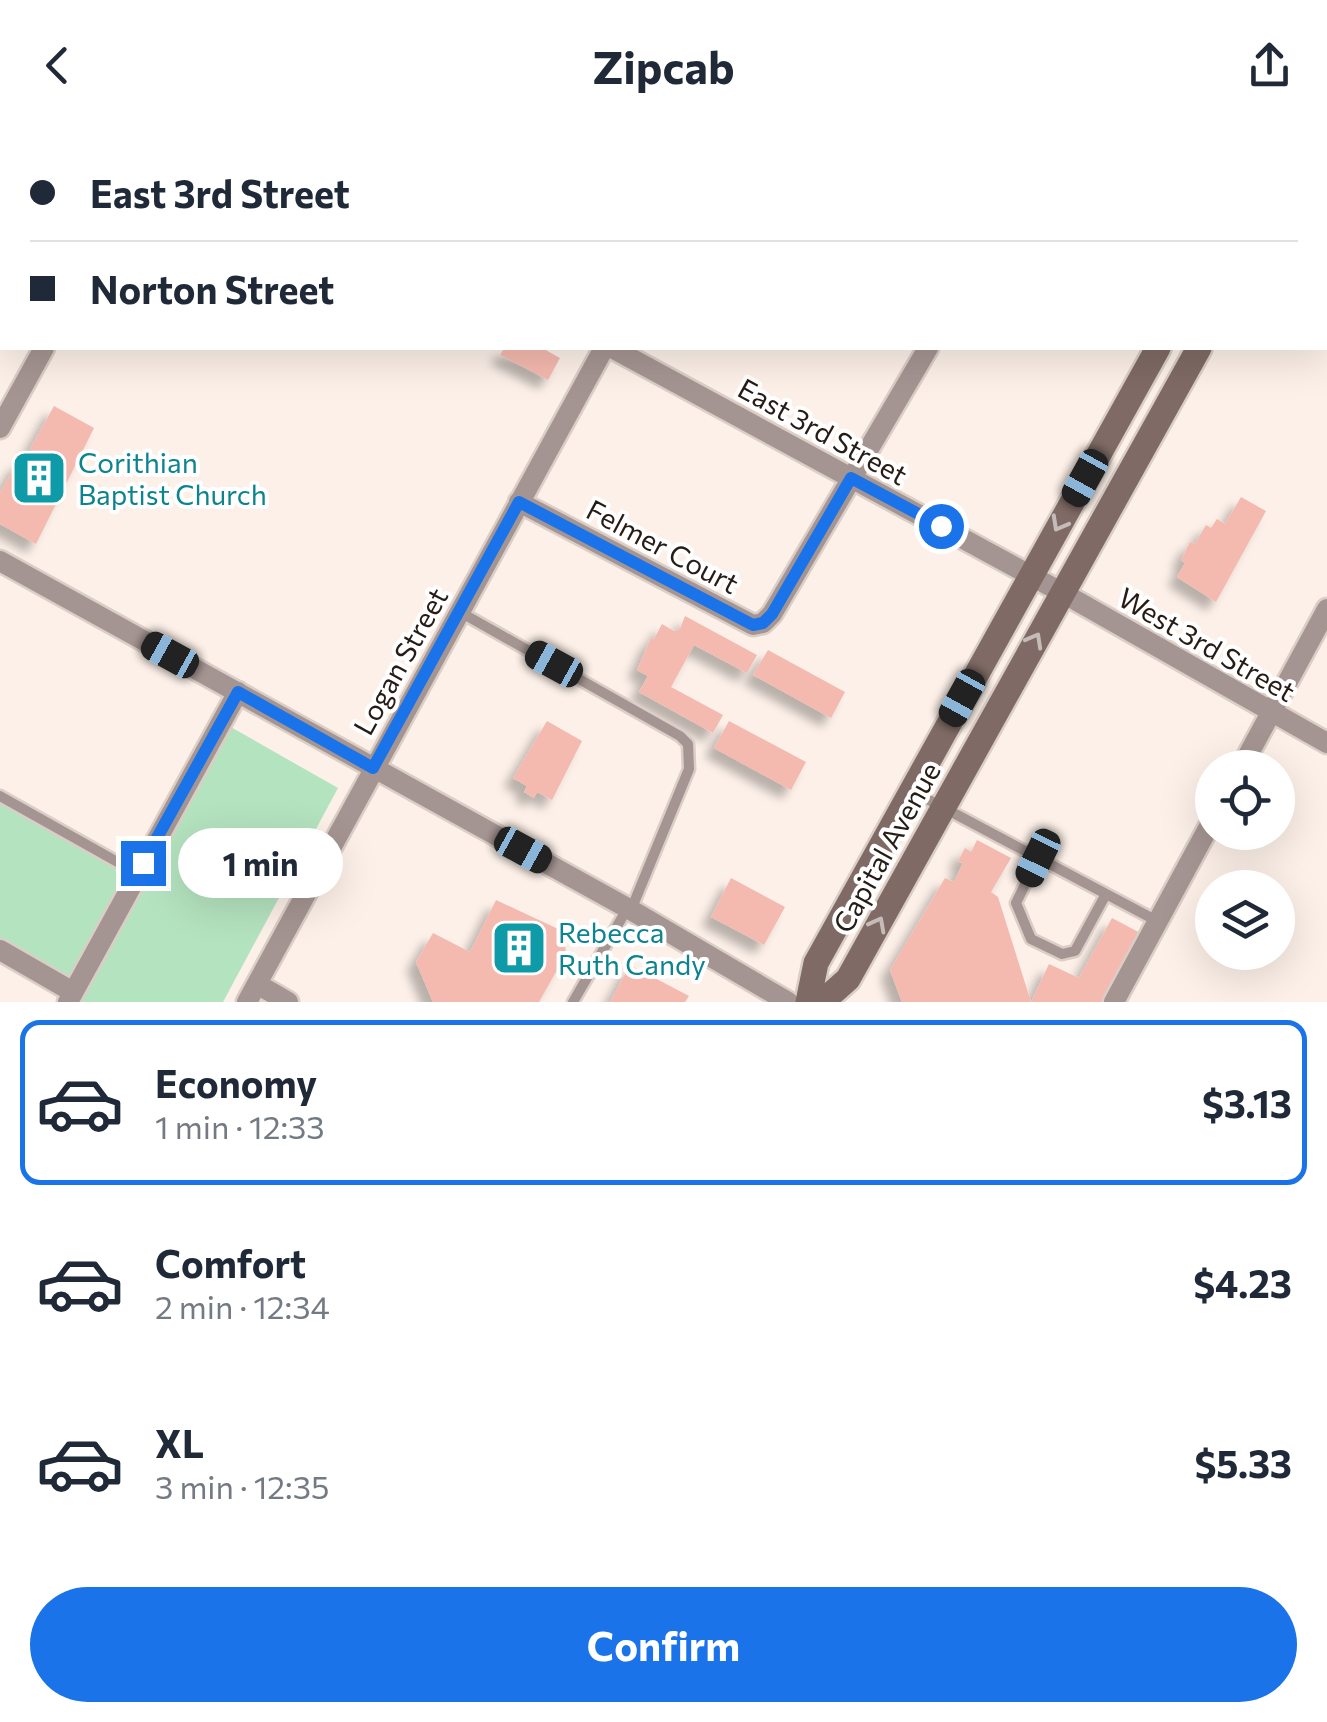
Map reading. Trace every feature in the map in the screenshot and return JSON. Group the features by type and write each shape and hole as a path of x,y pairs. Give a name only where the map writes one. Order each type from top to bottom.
{"main road":[{"name":"Capital Avenue","path":"808,1002 816,962 1157,350"},
{"name":"Capital Avenue","path":"822,1002 848,979 1198,350"}],"street":[{"path":"0,428 43,350"},
{"name":"Logan Street","path":"252,993 603,350"},
{"name":"East 3rd Street","path":"616,350 1061,592"},
{"name":"Felmer Court","path":"519,502 753,625 763,623 772,614 927,350"},
{"path":"0,561 629,909 788,1002"},
{"name":"West 3rd Street","path":"1061,592 1327,743"},
{"path":"1250,750 1327,609"},
{"path":"0,950 71,997 238,692"},
{"path":"1114,1002 1197,850"},
{"path":"252,993 288,1002"}],"lane":[{"path":"459,611 688,744 690,769 629,909 573,1002"},
{"path":"911,791 1159,922"},
{"path":"0,796 138,873"},
{"path":"1038,858 1016,903 1031,939 1062,954 1074,951 1106,894"}],"green space":[{"path":"229,726 338,788 223,1002 76,1002"},
{"path":"0,803 129,876 70,984 0,941"}],"building":[{"path":"503,350 546,350 560,358 548,380 500,355"},
{"name":"Corithian Baptist Church","path":"54,406 94,428 36,544 0,524 0,493 17,463 41,455 30,449"},
{"path":"1241,497 1266,511 1216,602 1177,577 1185,563 1181,560 1190,542 1195,544 1206,525 1211,528 1217,519 1225,524"},
{"path":"685,616 757,655 747,673 694,645 671,687 723,715 713,733 639,692 648,676 637,670 651,638 662,624 674,631 680,629"},
{"path":"768,650 845,692 831,718 753,675"},
{"path":"547,721 582,741 552,800 537,792 534,798 524,792 527,786 513,778"},
{"path":"729,721 806,762 791,790 714,748"},
{"path":"977,840 1011,858 991,892 998,897 1031,1002 902,1002 890,970 945,878 954,882 965,848 971,852"},
{"path":"731,878 785,907 764,945 711,917"},
{"name":"Rebecca Ruth Candy","path":"496,900 571,935 565,945 566,954 539,1002 433,1002 416,962 433,933 470,952"},
{"path":"1112,918 1144,935 1107,1002 1031,1002 1049,964 1079,978"},
{"path":"630,965 689,996 685,1002 610,1002"}],"place":[{"name":"Corithian Baptist Church","path":"39,478"},
{"name":"Rebecca Ruth Candy","path":"519,948"}],"route":[{"path":"143,863 238,692 373,768 519,502 753,625 763,623 772,614 851,478 941,526"}]}
